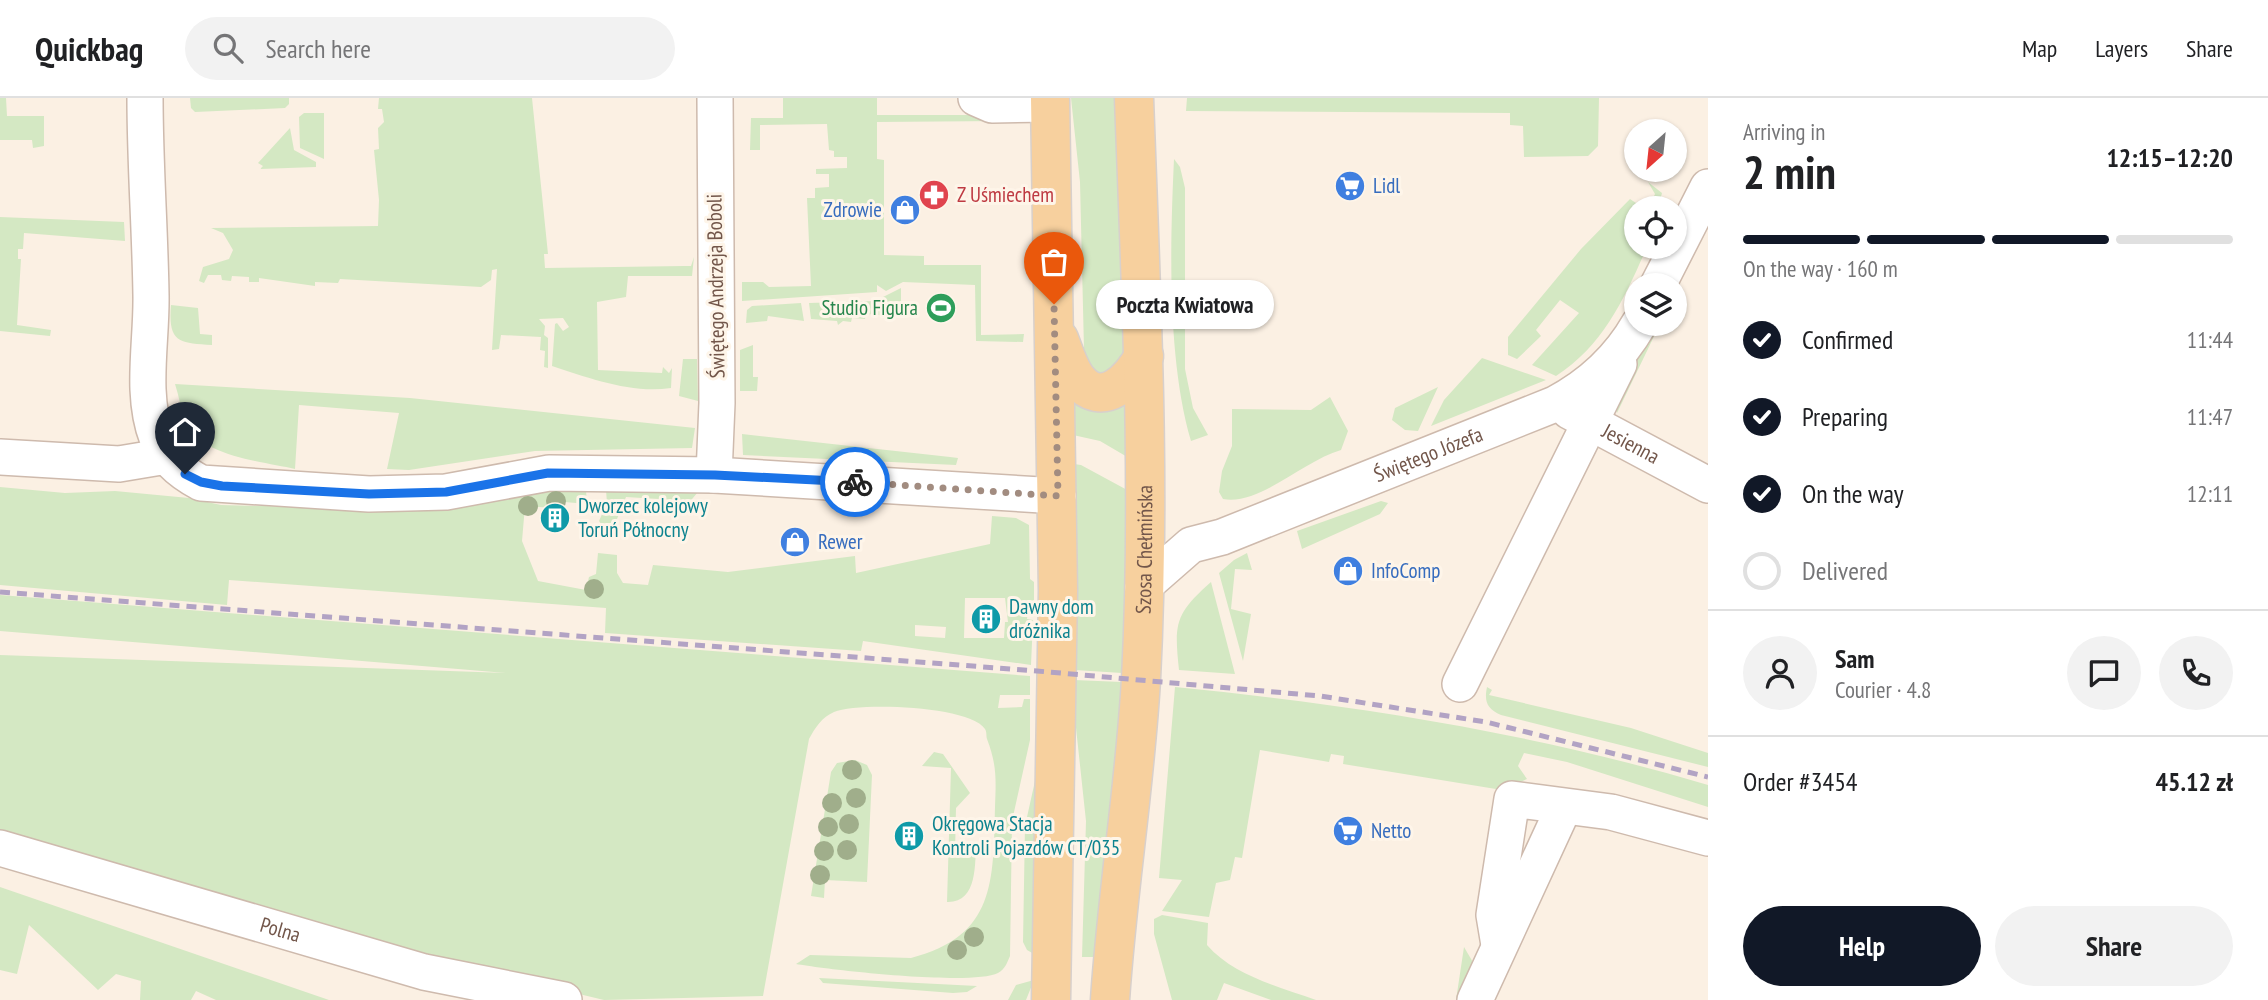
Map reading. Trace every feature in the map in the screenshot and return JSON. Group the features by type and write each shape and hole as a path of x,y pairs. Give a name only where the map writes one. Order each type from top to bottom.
{"main road":[{"name":"Szosa Chełmińska","path":"1110,1000 1141,680 1145,520 1144,356 1134,98"},
{"path":"1050,101 1058,496 1057,756 1051,1000"},
{"path":"1054,328 1077,379 1089,390 1119,389 1132,377 1144,356"}],"street":[{"path":"145,98 151,296 150,415 157,438 167,456 185,474 210,485 369,494 446,492 548,473 715,475 1058,496"},
{"name":"Świętego Andrzeja Boboli","path":"715,98 715,475"},
{"path":"976,98 992,105 1050,101"},
{"path":"1664,273 1708,187"},
{"name":"Świętego Józefa","path":"1143,587 1191,545 1222,537 1555,404 1584,387 1606,367 1630,336"},
{"name":"Świętego Józefa","path":"1460,684 1633,336"},
{"name":"Jesienna","path":"1555,404 1708,485"},
{"path":"0,457 120,464 167,456"},
{"path":"1145,520 1191,545"},
{"path":"1499,945 1494,915 1512,799 1611,812 1708,838"},
{"path":"1475,1000 1564,807"},
{"name":"Polna","path":"0,848 424,972 564,1000"}],"green space":[{"path":"0,98 6,98 7,116 44,116 44,146 33,148 32,140 0,140"},
{"path":"190,98 289,98 289,104 285,108 195,112 191,108"},
{"path":"379,98 532,98 548,254 544,254 545,268 691,266 694,257 692,276 628,276 626,297 597,302 598,370 662,373 663,367 669,373 672,368 671,388 626,387 552,366 555,324 563,331 569,327 563,318 539,319 545,326 544,335 548,338 548,368 544,367 545,351 540,350 541,337 501,335 499,349 492,350 497,269 492,270 491,280 481,287 340,279 338,283 315,282 315,286 259,278 259,282 249,282 249,277 232,276 231,281 222,280 221,275 208,275 204,283 199,281 203,267 229,259 233,250 223,233 211,228 378,226 379,200 374,150 379,149 378,128 384,122 382,109 378,109"},
{"path":"783,98 877,98 877,115 1001,115 1001,121 877,122 877,159 884,160 884,255 924,256 924,265 981,265 981,335 1024,334 1023,342 976,341 975,285 903,282 886,291 877,285 877,292 742,301 742,282 763,282 769,287 811,286 807,198 815,198 815,188 829,187 829,174 816,174 816,169 847,168 847,157 834,157 834,151 829,150 827,124 760,125 760,150 750,150 751,118 783,118"},
{"path":"1071,98 1117,98 1125,356 1104,379 1087,362 1084,349 1080,182"},
{"path":"1187,98 1599,98 1598,146 1588,156 1524,157 1523,126 1510,125 1510,113 1186,111"},
{"path":"304,113 324,113 324,159 300,148 299,117"},
{"path":"290,128 294,150 316,162 316,167 260,169 263,166 258,163"},
{"path":"1174,159 1180,167 1185,188 1185,369 1193,408 1208,435 1191,441 1183,409 1174,338 1171,264"},
{"path":"1648,182 1662,193 1661,196 1654,196"},
{"path":"1624,205 1624,259 1641,259 1635,273 1624,273 1624,296 1600,335 1573,364 1556,376 1532,365 1579,313 1560,300 1536,330 1541,336 1517,359 1508,355 1508,337 1581,249"},
{"path":"0,217 124,222 125,241 24,233 23,249 18,249 18,259 21,259 17,325 51,330 50,336 0,331"},
{"path":"901,288 901,317 866,314 865,319 852,318 851,322 843,321 838,325 837,321 811,319 809,303 875,301"},
{"path":"801,303 804,321 768,316 767,321 746,323 747,310 752,306"},
{"path":"171,305 198,308 200,334 212,335 212,345 191,343 178,338 171,327"},
{"path":"1646,336 1654,336 1617,413 1615,402"},
{"path":"753,345 753,377 758,377 757,391 740,391 740,350"},
{"path":"1482,358 1546,380 1431,426 1444,400"},
{"path":"683,359 697,359 698,401 679,396"},
{"path":"175,384 410,398 695,428 692,448 535,451 409,470 387,469 399,413 299,405 295,469 234,456 204,443 192,433 185,422"},
{"path":"1438,387 1418,431 1405,430 1392,420 1395,408"},
{"path":"1072,390 1128,398 1129,458 1100,441 1073,435"},
{"path":"1330,397 1348,431 1341,450 1251,496 1223,499 1219,492 1222,471 1232,446 1232,409 1311,410"},
{"path":"742,434 958,458 956,465 743,455"},
{"path":"1074,464 1081,465 1129,491 1122,673 1075,670"},
{"path":"578,486 586,490 587,504 554,501 553,508 525,506 522,541 538,581 586,590 589,577 596,574 598,553 617,555 617,573 623,583 648,585 653,565 728,572 855,556 856,573 990,544 992,516 1016,518 1029,525 1030,579 1034,582 1034,611 1028,611 1027,619 1033,620 1031,665 863,641 861,651 605,633 606,608 229,580 227,605 0,585 0,487 65,493 115,491 189,498 221,505 374,509","holes":["965,598 1005,598 1008,622 1005,622 1004,638 964,638","915,625 946,627 945,638 915,636"]},
{"path":"606,490 698,492 682,511 675,506 678,502 675,500 626,497 617,519 606,531 599,521 607,503"},
{"path":"1381,501 1388,503 1380,514 1302,549 1297,531"},
{"path":"1247,553 1252,570 1235,569 1231,609 1251,614 1243,661 1219,573"},
{"path":"1211,582 1235,674 1179,670 1177,630 1180,620 1190,603"},
{"path":"0,595 1030,676 1030,695 1000,695 998,708 1022,707 1024,699 1030,699 1030,740 1012,821 1010,956 998,973 960,978 900,976 796,964 810,955 911,958 939,948 960,936 974,920 984,902 993,859 996,789 994,765 985,729 975,721 959,715 913,708 866,707 834,712 822,720 809,739 763,996 604,1000 425,957 0,837 0,655 506,673 0,631"},
{"path":"1074,680 1122,682 1097,957 1082,957 1086,821 1073,700"},
{"path":"1175,687 1377,712 1577,750 1708,785 1708,807 1567,762 1524,753 1518,766 1527,779 1502,790 1343,764 1344,756 1331,754 1329,762 1260,750 1242,858 1235,857 1230,880 1216,883 1209,917 1162,911 1182,880 1159,878"},
{"path":"1487,687 1492,690 1489,695 1631,728 1708,753 1708,767 1501,715 1488,704"},
{"path":"934,752 943,754 970,793 956,808 955,853 976,841 975,870 970,889 957,901 947,902 951,768 922,766"},
{"path":"855,760 867,765 872,775 867,882 825,880 824,898 811,896 831,772 837,763"},
{"path":"1039,763 1034,954 1027,950 1023,942 1025,826"},
{"path":"0,887 329,1000 216,1000 196,991 191,1000 140,1000 141,981 116,974 98,990 29,925 17,974 0,970"},
{"path":"1162,915 1208,923 1207,945 1230,965 1257,979 1316,1000 1271,1000 1224,983 1217,1000 1172,1000 1154,934 1154,919"},
{"path":"1464,947 1474,964 1466,1000 1456,1000"},
{"path":"819,978 977,986 967,992 953,993 823,983"},
{"path":"1034,980 1026,1000 1008,1000 1016,985"}],"railway":[{"path":"0,592 1037,671 1320,696 1486,722 1708,777"}],"way so far":[{"path":"855,482 1058,496 1054,304"}],"place":[{"name":"Lidl","path":"1350,186"},
{"name":"Z Uśmiechem","path":"934,195"},
{"name":"Zdrowie","path":"905,210"},
{"name":"Poczta Kwiatowa","path":"1054,304"},
{"name":"Studio Figura","path":"941,308"},
{"name":"Dworzec kolejowy Toruń Północny","path":"555,518"},
{"name":"Rewer","path":"795,542"},
{"name":"InfoComp","path":"1348,571"},
{"name":"Dawny dom dróżnika","path":"986,619"},
{"name":"Netto","path":"1348,831"},
{"name":"Okręgowa Stacja Kontroli Pojazdów CT/035","path":"909,836"}],"route":[{"path":"185,474 210,485 369,494 446,492 548,473 715,475 855,482"}]}
